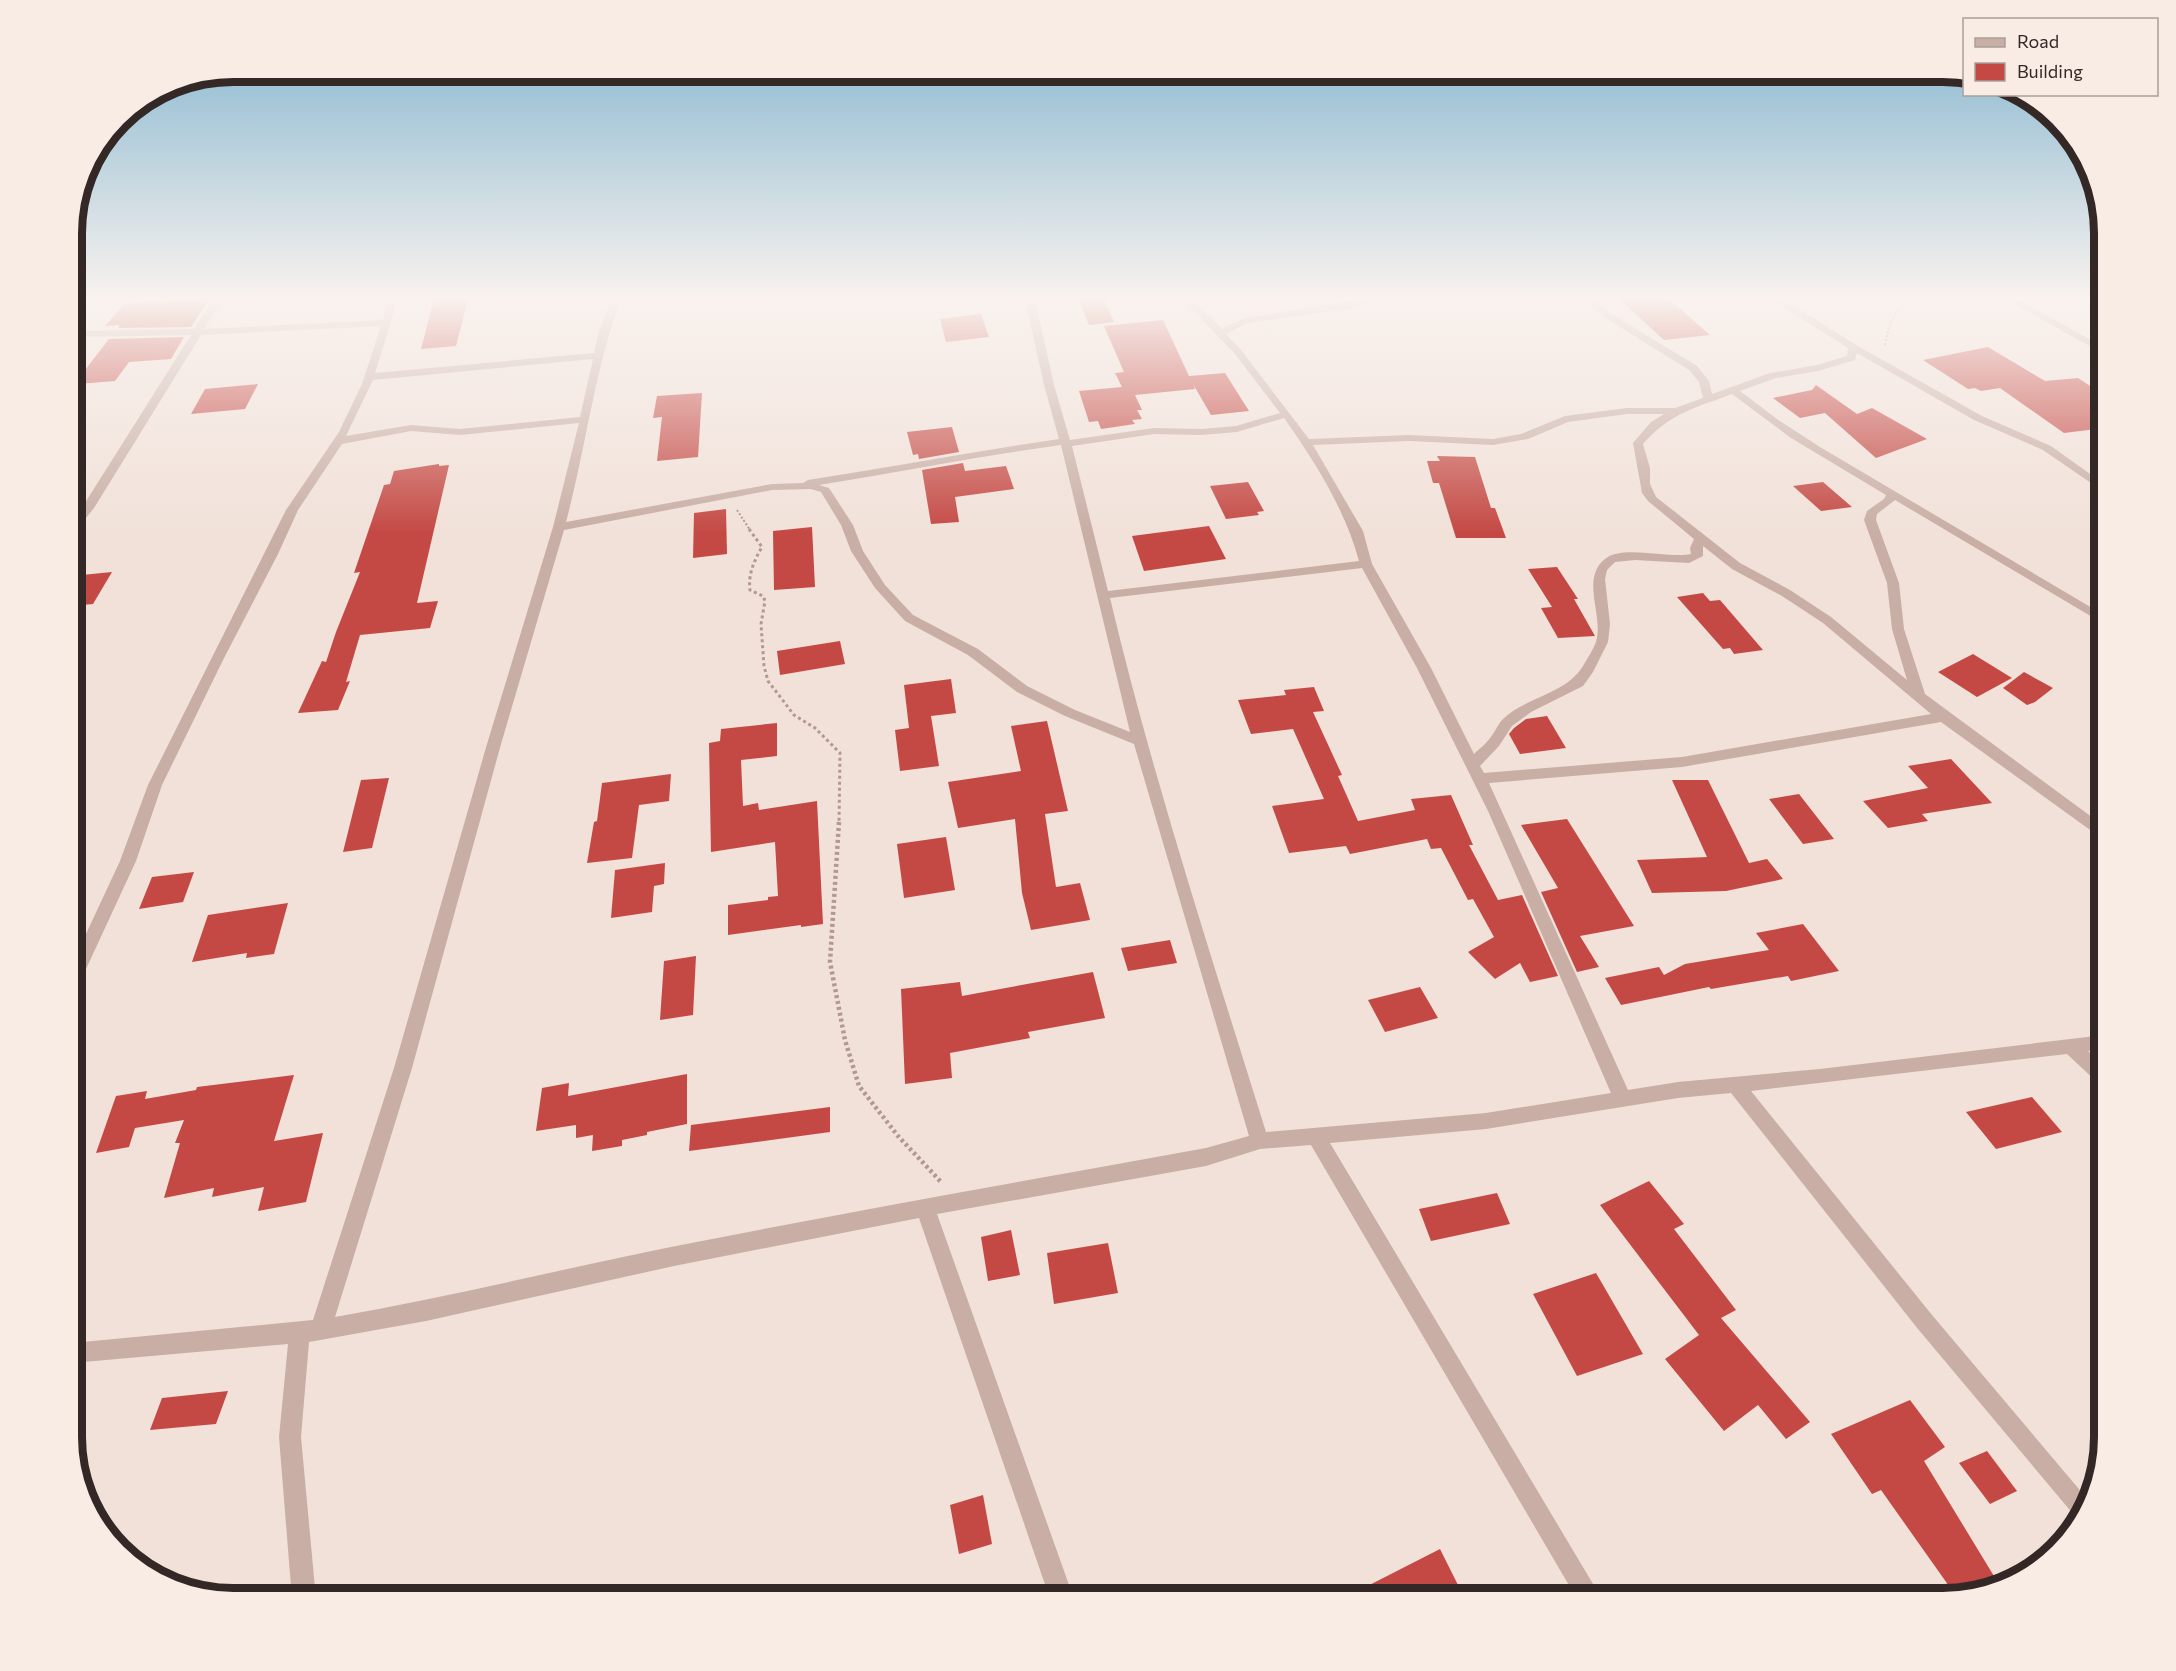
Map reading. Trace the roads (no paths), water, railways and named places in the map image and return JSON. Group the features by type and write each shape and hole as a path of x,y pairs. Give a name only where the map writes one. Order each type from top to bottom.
{"street":[{"path":"83,514 171,377"},
{"path":"83,958 128,861 154,785 272,554 292,510 338,441 369,377"},
{"path":"321,1328 403,1068 494,744 559,527 572,479 593,377"},
{"path":"1047,377 1066,442 1124,684 1161,817 1260,1141"},
{"path":"1257,377 1306,442 1357,531 1366,564 1424,668 1479,779 1623,1099"},
{"path":"1701,377 1704,381 1708,398"},
{"path":"1769,377 1676,411 1655,424 1638,443 1637,451 1644,462 1644,488 1652,499 1737,566 1827,620 1943,717 2021,771 2094,826"},
{"path":"1906,377 1978,418 2047,448 2094,482"},
{"path":"1733,390 1758,412 1847,470 1892,494 2094,614"},
{"path":"1306,442 1409,438 1493,442 1524,437 1565,419 1593,414 1676,411"},
{"path":"559,527 719,496 906,468 974,453 1154,430 1202,432 1237,429 1286,414"},
{"path":"338,441 411,428 460,432 584,420"},
{"path":"799,485 825,490 847,525 856,551 881,588 909,618 973,652 1022,689 1070,713 1140,741"},
{"path":"1892,494 1889,501 1872,513 1870,520 1893,583 1898,628 1919,698"},
{"path":"1472,765 1494,742 1507,723 1526,709 1578,683 1588,669 1602,642 1604,624 1599,579 1601,569 1611,559 1635,556 1689,559 1697,556 1696,548 1701,537"},
{"path":"1103,595 1366,564"},
{"path":"1479,779 1682,762 1943,717"},
{"path":"83,1352 299,1333 426,1311 674,1256 925,1207 1206,1157 1260,1141 1486,1121 1677,1090 1736,1086 2094,1043"},
{"path":"2070,1046 2094,1068"},
{"path":"1736,1086 1925,1322 2078,1504"},
{"path":"1316,1137 1583,1588"},
{"path":"925,1207 1058,1588"},
{"path":"299,1333 290,1437 303,1588"}]}
